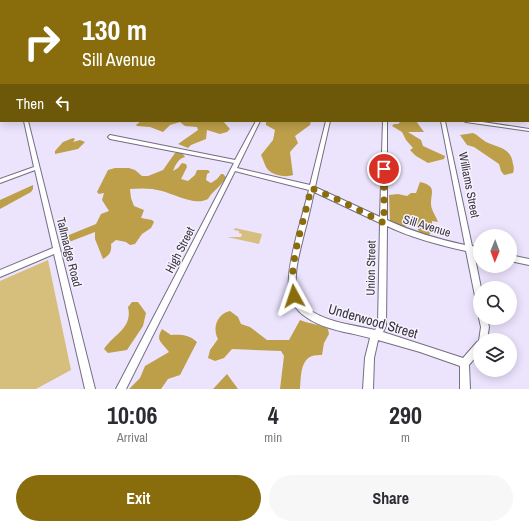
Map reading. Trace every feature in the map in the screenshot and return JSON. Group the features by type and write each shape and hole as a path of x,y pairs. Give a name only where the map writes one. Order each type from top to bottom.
{"street":[{"name":"Tallmadge Road","path":"26,122 90,389"},
{"name":"High Street","path":"121,389 257,122"},
{"name":"Underwood Street","path":"328,122 294,263 292,284 294,296 302,309 317,318 376,334 464,363"},
{"name":"Union Street","path":"368,389 370,355 376,334 382,326 386,122"},
{"name":"Williams Street","path":"443,122 476,281"},
{"path":"478,122 529,130"},
{"path":"110,136 237,162"},
{"path":"0,181 36,168"},
{"name":"Sill Avenue","path":"233,170 311,188 341,201 384,223 423,238 473,250"},
{"path":"0,274 57,249"},
{"path":"517,259 529,262"},
{"path":"465,389 464,363 473,353"}],"shaded area":[{"path":"140,122 180,122 170,125 163,132 150,127 136,125"},
{"path":"180,122 224,122 230,129 227,132 220,134 207,130 206,139 191,145 188,148 178,144 198,130 197,127 185,126"},
{"path":"266,122 311,122 310,125 295,136 298,143 290,152 293,175 286,176 274,174 266,167 261,155 273,140 275,130 266,125"},
{"path":"400,122 417,122 424,132 408,132 421,140 423,146 445,156 444,159 428,163 416,156 410,150 413,148 406,140 402,132 392,126 394,124 398,124"},
{"path":"473,133 486,142 507,151 510,154 514,168 513,173 504,175 499,164 474,147 467,145 460,135"},
{"path":"73,138 75,139 73,142 80,140 85,142 78,149 55,154 55,151 63,142"},
{"path":"175,153 182,153 185,157 178,162 173,171 182,163 186,164 187,167 181,179 188,181 195,175 197,170 208,170 210,172 207,174 206,180 211,183 221,174 226,177 208,199 203,201 191,201 158,190 146,188 130,189 134,206 144,210 141,218 152,220 154,222 151,228 142,234 135,244 130,245 126,242 116,240 111,244 111,251 109,254 103,259 95,239 95,232 69,242 67,239 69,235 96,224 101,214 109,211 102,200 104,193 99,194 97,192 108,170 115,168 129,168 135,170 142,176 148,176 163,170"},
{"path":"420,182 429,185 432,190 431,206 438,222 432,221 429,236 421,234 414,221 406,220 406,226 404,227 390,221 389,195 398,194 407,196 411,193 416,193"},
{"path":"33,185 31,192 0,209 0,200"},
{"path":"235,228 262,234 259,244 227,237 241,237 242,234 239,233 239,231 234,230"},
{"path":"48,260 71,370 36,389 0,389 0,281"},
{"path":"132,302 138,302 146,313 143,326 127,350 108,353 104,349 125,326 129,314 128,307"},
{"path":"230,311 238,317 241,324 250,327 267,340 289,340 300,320 328,329 329,334 324,343 322,355 313,356 305,361 301,375 300,389 280,389 284,356 281,351 232,349 224,358 215,361 208,358 210,350 218,339 216,335 217,322 222,315"},
{"path":"162,329 171,335 185,336 197,342 180,375 168,379 161,389 129,389 140,378 145,366 169,352 159,339"},
{"path":"227,374 238,389 213,389"}],"route":[{"path":"294,296 292,284 294,263 311,188 331,196 384,223 384,169"}]}
